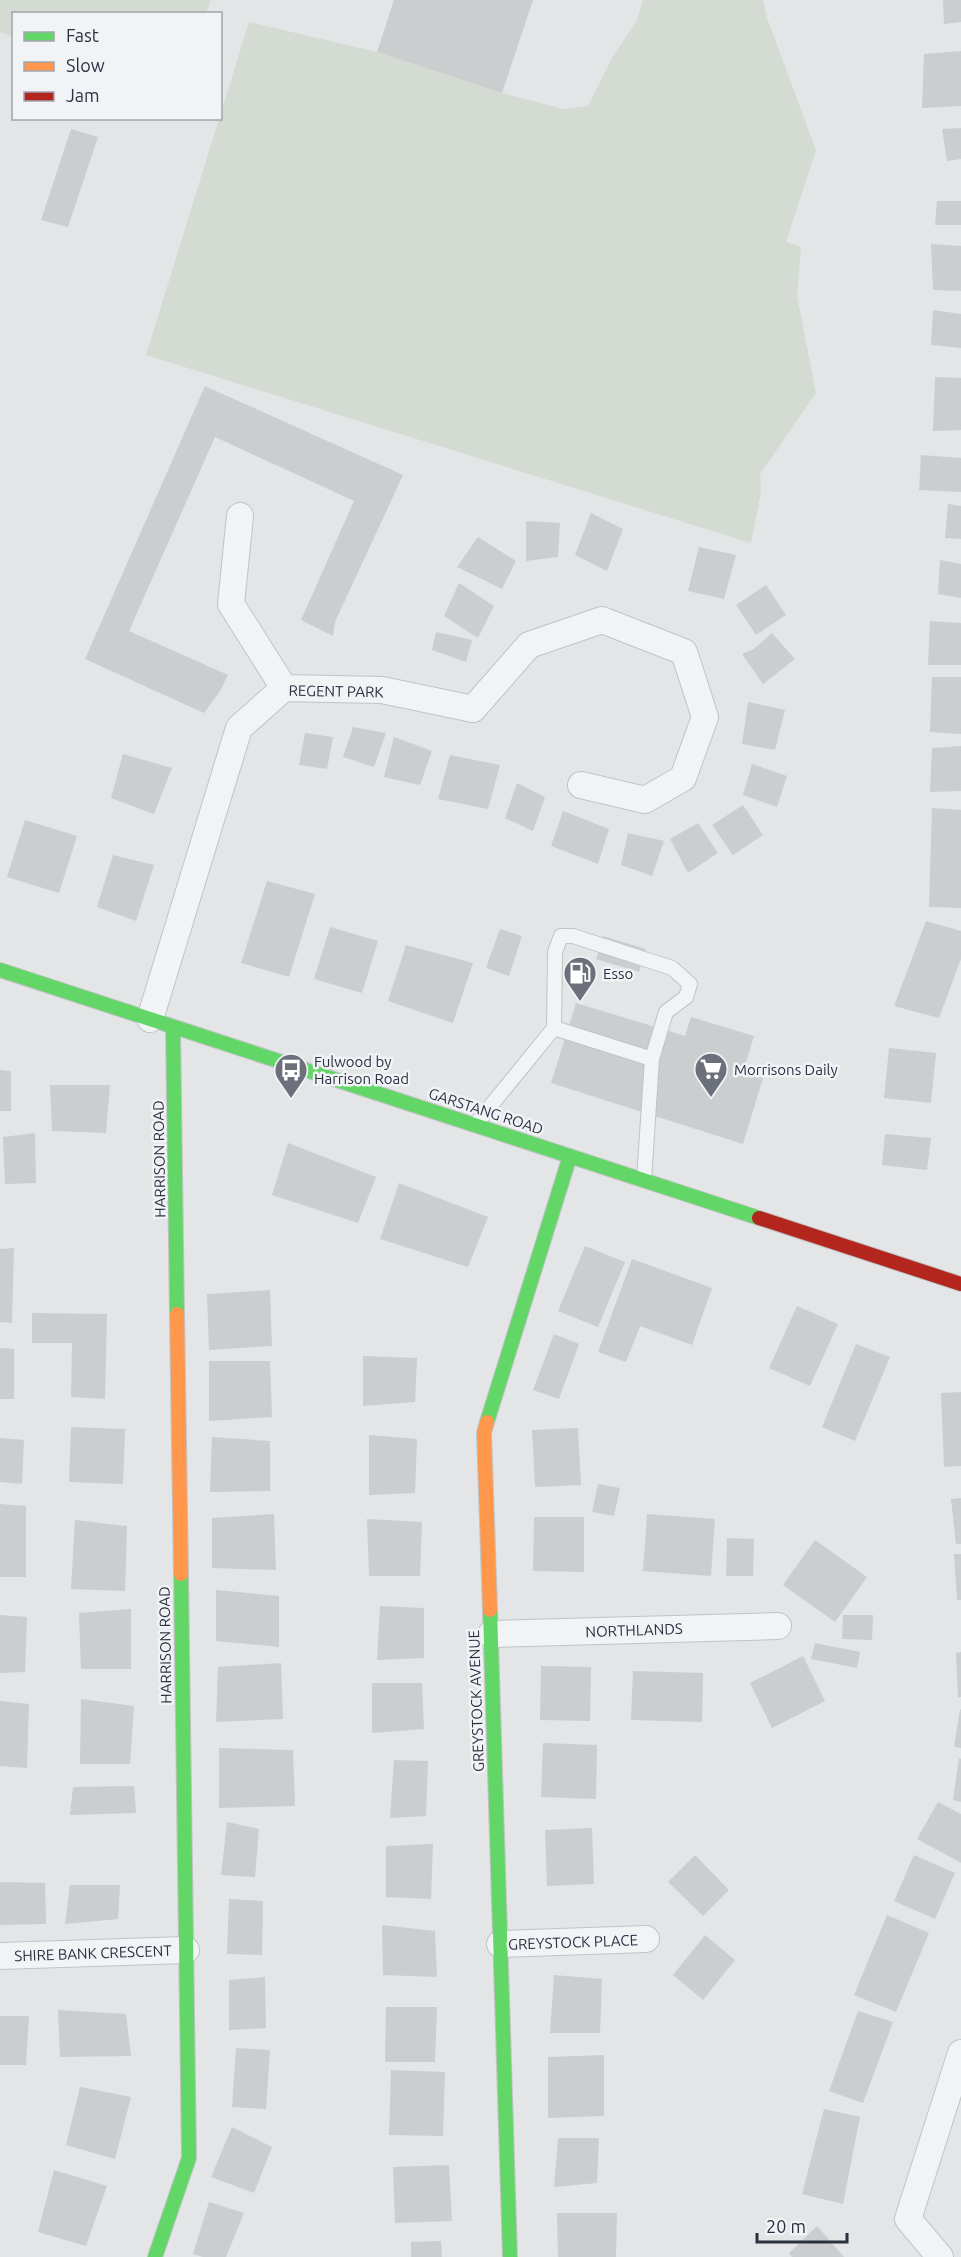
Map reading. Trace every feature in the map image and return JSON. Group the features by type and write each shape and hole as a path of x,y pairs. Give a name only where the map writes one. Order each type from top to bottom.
{"main road":[{"name":"GARSTANG ROAD","path":"0,970 961,1284"},
{"name":"HARRISON ROAD","path":"155,2257 189,2158 186,1950 162,1023"},
{"name":"GREYSTOCK AVENUE","path":"510,2257 484,1433 570,1156"}],"street":[{"path":"240,516 231,604 284,688"},
{"name":"REGENT PARK","path":"162,1023 239,728 284,688 382,690 473,709 529,645 602,620 684,652 705,717 683,778 645,800 581,785"},
{"name":"NORTHLANDS","path":"491,1634 778,1626"},
{"name":"GREYSTOCK PLACE","path":"500,1944 646,1940"},
{"name":"SHIRE BANK CRESCENT","path":"0,1956 186,1950"},
{"path":"940,2257 908,2219 961,2053"}],"lane":[{"path":"475,1125 554,1028 555,952 561,936 573,936 672,968 690,984 686,997 666,1012 652,1059 644,1181"},
{"path":"554,1028 652,1059"}],"shaded area":[{"path":"0,0 211,0 206,12 12,12 12,37 0,32"},
{"path":"643,0 763,0 767,18 816,150 786,242 801,247 797,296 816,393 760,474 761,492 751,543 146,355 219,120 222,120 222,109 249,22 377,52 502,93 563,109 588,106 612,58 637,20"}],"building":[{"path":"394,0 533,0 502,93 377,52"},
{"path":"943,0 961,0 961,22 944,24"},
{"path":"961,51 961,106 922,108 924,54"},
{"path":"961,128 961,159 947,161 942,129"},
{"path":"71,129 98,137 68,227 41,220"},
{"path":"937,201 961,201 961,225 935,225"},
{"path":"931,244 961,246 961,291 933,290"},
{"path":"933,310 961,314 961,348 931,345"},
{"path":"935,377 961,378 961,430 933,431"},
{"path":"205,386 403,475 335,622 333,636 301,620 354,501 215,437 129,631 228,675 204,713 85,659"},
{"path":"921,455 961,458 961,492 919,490"},
{"path":"948,504 961,506 961,539 945,538"},
{"path":"591,513 623,529 607,571 575,555"},
{"path":"526,521 560,523 558,557 526,561"},
{"path":"478,537 516,561 502,589 457,567"},
{"path":"699,547 736,555 724,599 688,591"},
{"path":"940,560 961,564 961,598 938,594"},
{"path":"459,583 494,606 478,638 444,616"},
{"path":"766,585 786,615 756,635 736,605"},
{"path":"930,621 961,623 961,665 928,665"},
{"path":"436,632 472,640 466,662 432,650"},
{"path":"772,633 795,659 763,684 742,654 754,649"},
{"path":"932,677 961,677 961,734 930,732"},
{"path":"748,702 785,710 775,750 742,744"},
{"path":"353,727 386,733 374,767 343,757"},
{"path":"305,733 333,737 327,769 299,765"},
{"path":"394,737 432,751 420,785 384,777"},
{"path":"961,746 961,791 930,792 932,748"},
{"path":"123,754 172,768 154,814 111,798"},
{"path":"450,755 500,765 488,809 438,799"},
{"path":"752,764 787,776 777,807 743,795"},
{"path":"517,783 545,797 533,831 505,818"},
{"path":"743,805 763,835 733,855 712,825"},
{"path":"932,808 961,810 961,908 929,907"},
{"path":"563,811 609,829 598,864 551,846"},
{"path":"25,820 77,836 59,893 7,877"},
{"path":"698,823 718,853 688,873 670,839"},
{"path":"628,833 664,841 652,876 621,865"},
{"path":"113,855 154,865 136,921 97,907"},
{"path":"267,881 315,894 289,977 241,963"},
{"path":"926,921 961,931 961,959 939,1018 894,1006"},
{"path":"330,927 378,941 362,993 314,979"},
{"path":"500,929 522,936 509,976 486,968"},
{"path":"603,936 646,949 639,972 596,959"},
{"path":"406,945 473,963 453,1023 388,1001"},
{"path":"576,1003 685,1036 691,1017 754,1036 743,1072 763,1078 743,1144 551,1083"},
{"path":"889,1048 936,1053 931,1103 884,1098"},
{"path":"0,1070 11,1071 11,1111 0,1111"},
{"path":"50,1085 110,1085 106,1133 52,1131"},
{"path":"35,1133 36,1183 5,1184 3,1137"},
{"path":"885,1134 931,1138 927,1170 882,1165"},
{"path":"288,1143 376,1177 358,1223 272,1195"},
{"path":"399,1183 488,1217 468,1267 380,1239"},
{"path":"585,1246 625,1262 598,1327 558,1311"},
{"path":"14,1248 12,1323 0,1322 0,1249"},
{"path":"632,1259 712,1288 692,1345 640,1326 626,1362 598,1352"},
{"path":"270,1290 272,1346 209,1350 207,1294"},
{"path":"797,1306 838,1324 810,1386 769,1368"},
{"path":"32,1313 107,1314 105,1399 71,1397 72,1343 32,1343"},
{"path":"554,1334 579,1344 559,1399 533,1390"},
{"path":"856,1344 890,1357 855,1441 822,1427"},
{"path":"0,1348 14,1349 14,1399 0,1399"},
{"path":"363,1356 417,1358 415,1402 363,1406"},
{"path":"209,1361 270,1361 272,1417 209,1421"},
{"path":"961,1392 961,1466 944,1467 941,1393"},
{"path":"71,1427 125,1429 123,1484 69,1482"},
{"path":"578,1428 581,1485 535,1487 532,1430"},
{"path":"369,1435 417,1439 415,1493 369,1495"},
{"path":"212,1437 270,1441 270,1491 210,1492"},
{"path":"0,1438 24,1440 22,1484 0,1482"},
{"path":"598,1484 620,1488 614,1516 592,1512"},
{"path":"961,1498 961,1544 956,1544 951,1499"},
{"path":"0,1504 26,1506 26,1577 0,1577"},
{"path":"274,1514 276,1570 212,1568 212,1518"},
{"path":"647,1514 715,1519 711,1576 643,1571"},
{"path":"534,1517 584,1517 584,1572 533,1571"},
{"path":"367,1519 422,1522 420,1576 369,1576"},
{"path":"75,1520 127,1526 125,1591 71,1589"},
{"path":"727,1538 754,1539 753,1576 726,1576"},
{"path":"815,1540 867,1577 835,1622 783,1585"},
{"path":"954,1554 961,1554 961,1600 957,1600"},
{"path":"216,1590 279,1596 279,1647 216,1641"},
{"path":"380,1606 424,1608 424,1658 377,1660"},
{"path":"131,1609 131,1669 81,1669 79,1613"},
{"path":"0,1615 27,1617 25,1672 0,1673"},
{"path":"843,1615 873,1615 872,1640 842,1639"},
{"path":"815,1643 860,1652 857,1668 811,1659"},
{"path":"961,1652 961,1697 958,1697 956,1653"},
{"path":"803,1656 825,1701 772,1728 750,1683"},
{"path":"281,1663 283,1719 216,1722 218,1667"},
{"path":"541,1666 591,1667 590,1721 540,1720"},
{"path":"633,1671 703,1673 702,1722 631,1720"},
{"path":"372,1683 422,1683 424,1729 372,1733"},
{"path":"81,1699 134,1706 130,1764 80,1764"},
{"path":"0,1701 29,1704 27,1768 0,1766"},
{"path":"961,1710 961,1748 954,1747"},
{"path":"543,1743 597,1745 596,1799 541,1797"},
{"path":"219,1748 293,1750 295,1806 219,1808"},
{"path":"959,1758 961,1759 961,1802 953,1800"},
{"path":"394,1760 428,1761 426,1816 390,1818"},
{"path":"134,1786 136,1813 70,1815 73,1787"},
{"path":"938,1802 961,1814 961,1863 917,1839"},
{"path":"227,1822 259,1829 255,1877 221,1875"},
{"path":"592,1828 594,1884 547,1886 545,1830"},
{"path":"433,1844 431,1899 386,1897 386,1846"},
{"path":"695,1855 729,1890 703,1916 668,1882"},
{"path":"914,1855 955,1873 935,1919 894,1901"},
{"path":"0,1882 45,1883 46,1924 0,1925"},
{"path":"70,1885 120,1885 118,1919 65,1924"},
{"path":"229,1899 263,1901 262,1955 227,1954"},
{"path":"887,1915 929,1933 896,2012 854,1995"},
{"path":"382,1925 435,1931 437,1977 383,1975"},
{"path":"705,1935 735,1960 703,2000 673,1975"},
{"path":"554,1975 602,1979 600,2033 550,2033"},
{"path":"265,1977 266,2028 229,2030 229,1980"},
{"path":"386,2007 437,2007 435,2062 385,2062"},
{"path":"58,2010 126,2014 131,2056 60,2057"},
{"path":"858,2011 893,2022 863,2103 829,2091"},
{"path":"0,2016 29,2016 26,2065 0,2065"},
{"path":"236,2048 270,2050 266,2109 232,2107"},
{"path":"604,2055 604,2116 548,2118 548,2057"},
{"path":"391,2070 445,2072 443,2136 389,2135"},
{"path":"80,2087 131,2097 115,2159 66,2145"},
{"path":"824,2109 860,2117 843,2204 802,2194"},
{"path":"232,2127 272,2147 254,2193 211,2177"},
{"path":"558,2138 599,2138 597,2183 554,2187"},
{"path":"449,2165 452,2221 395,2223 393,2167"},
{"path":"54,2170 107,2186 86,2246 38,2232"},
{"path":"209,2202 244,2213 226,2257 203,2257 193,2254"},
{"path":"557,2213 617,2213 616,2257 558,2257"},
{"path":"817,2226 844,2257 792,2257 789,2253"},
{"path":"441,2241 442,2257 411,2257 411,2242"}],"traffic: fast":[{"path":"0,970 759,1218"},
{"path":"173,1027 177,1314"},
{"path":"487,1422 570,1156"},
{"path":"155,2257 189,2158 181,1574"},
{"path":"490,1610 510,2257"}],"traffic: slow":[{"path":"177,1314 181,1574"},
{"path":"487,1422 484,1433 490,1610"}],"traffic: jam":[{"path":"759,1218 961,1284"}],"place":[{"name":"Esso","path":"580,1002"},
{"name":"Morrisons Daily","path":"711,1098"},
{"name":"Fulwood by Harrison Road","path":"291,1099"}]}
